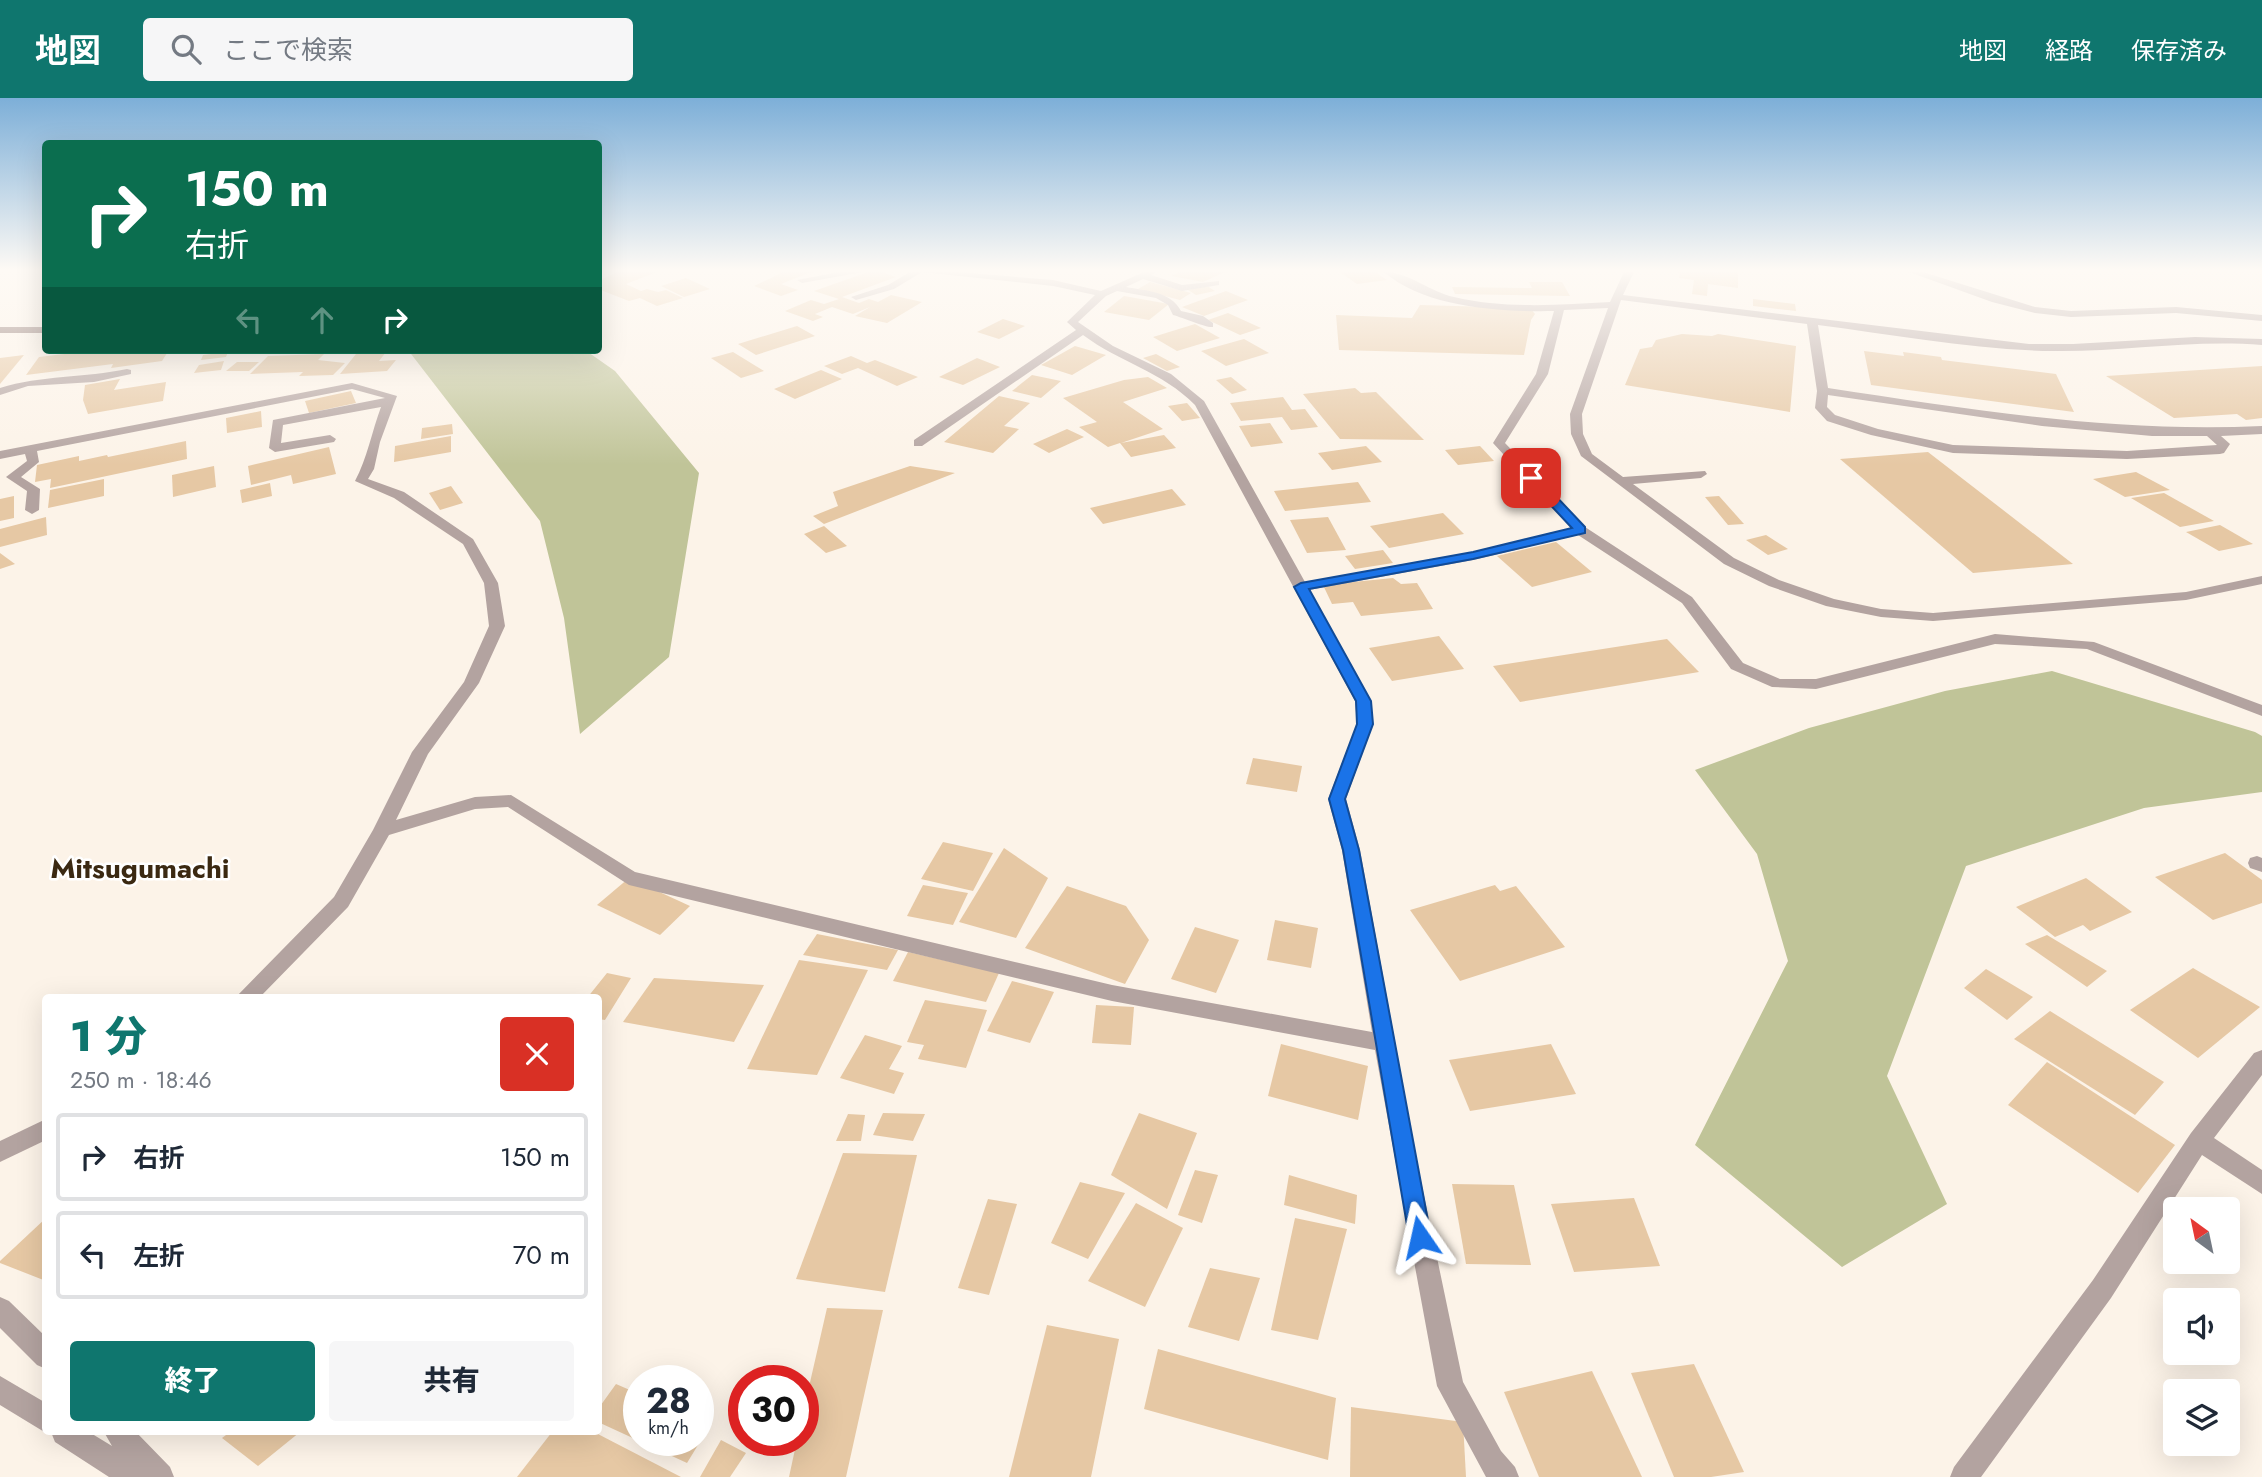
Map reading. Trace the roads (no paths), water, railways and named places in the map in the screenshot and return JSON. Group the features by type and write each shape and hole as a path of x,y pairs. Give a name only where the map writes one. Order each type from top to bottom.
{"street":[{"path":"918,443 1075,336"},
{"path":"1093,336 1110,348 1154,367 1187,389 1200,402 1363,701 1365,724 1337,799 1351,850 1405,1162 1451,1386 1491,1461 1505,1477"},
{"path":"1552,336 1542,374 1499,443 1580,530 1687,600 1737,666 1778,684 1816,684 1995,639 2089,645 2262,711"},
{"path":"1603,336 1576,414 1577,434 1587,456 1729,562 1774,583 1831,603 1881,612 1933,617 2186,596 2262,580"},
{"path":"1815,336 1824,391 1821,408 1831,418 1875,432 1953,449 2127,455 2220,450 2224,444 2212,434"},
{"path":"1943,336 2043,348 2186,338 2262,342"},
{"path":"0,392 27,383 94,379 127,372"},
{"path":"0,455 149,428 352,386 391,396 374,442 368,469 361,481 399,495 468,542 491,583 497,626 471,683 420,752 382,830 341,902 250,994"},
{"path":"1824,391 2112,430 2212,434 2262,430"},
{"path":"330,439 275,448 277,424 388,402"},
{"path":"30,448 33,462 12,477 34,489 32,510"},
{"path":"1619,481 1701,474"},
{"path":"1301,587 1473,556 1580,530"},
{"path":"382,830 475,803 511,801 629,878 1112,993 1384,1043"},
{"path":"1964,1477 2102,1289 2199,1140 2262,1059"},
{"path":"0,1152 42,1131"},
{"path":"2199,1140 2262,1183"},
{"path":"0,1310 42,1352"},
{"path":"0,1389 42,1416"},
{"path":"70,1435 134,1477"},
{"path":"120,1435 160,1477"}],"district":[{"name":"Mitsugumachi","path":"140,868"}]}
